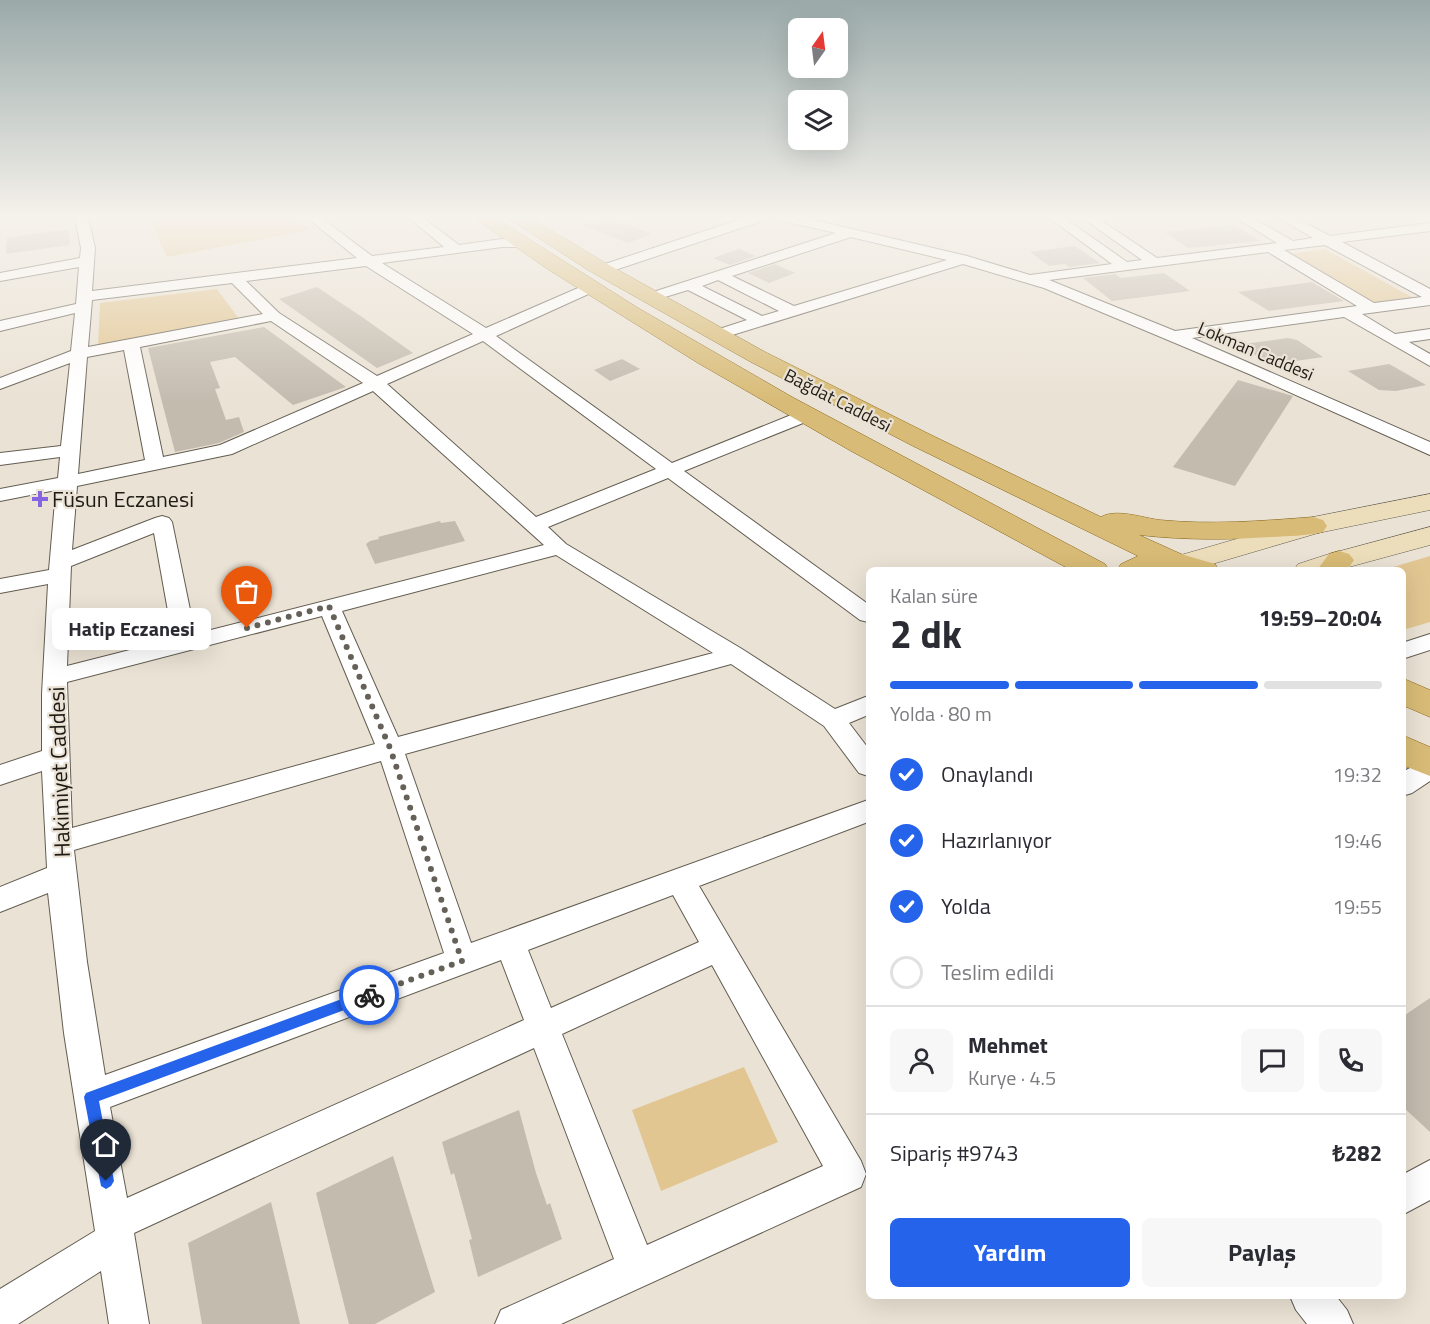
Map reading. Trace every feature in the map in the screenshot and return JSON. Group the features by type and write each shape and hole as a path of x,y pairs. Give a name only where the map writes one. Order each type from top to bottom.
{"main road":[{"name":"Bağdat Caddesi","path":"598,279 807,415 905,471 1088,567"},
{"name":"Bağdat Caddesi","path":"599,279 652,297 716,335 833,398 1054,505 1187,565"},
{"path":"1054,505 1116,522 1185,531 1313,526"},
{"path":"1138,567 1147,563 1187,565"},
{"path":"1406,692 1430,705"},
{"path":"1406,749 1430,763"}],"street":[{"name":"Hakimiyet Caddesi","path":"85,279 56,618 55,757 62,874 75,991 129,1324"},
{"path":"0,326 82,302 229,279"},
{"path":"235,279 274,316 375,383 559,548 734,655 833,720 866,763"},
{"path":"397,279 485,335 672,469 866,614"},
{"path":"0,495 225,450 485,335 595,279"},
{"path":"652,297 708,279"},
{"path":"727,279 792,311"},
{"path":"716,335 897,279"},
{"name":"Lokman Caddesi","path":"1031,279 1255,370 1430,449"},
{"path":"1322,279 1373,309"},
{"path":"1399,279 1430,295"},
{"path":"689,285 760,321"},
{"path":"1173,336 1430,300"},
{"path":"1347,312 1430,361"},
{"path":"0,384 79,354 274,316"},
{"path":"1393,339 1430,334"},
{"path":"131,344 155,464"},
{"path":"534,525 807,415"},
{"path":"0,459 71,450"},
{"path":"1187,565 1313,526 1430,502"},
{"path":"0,586 61,568 162,522 185,643"},
{"path":"1336,565 1430,536"},
{"path":"56,677 559,548"},
{"path":"329,606 390,748 462,961"},
{"path":"60,843 390,748 734,655"},
{"path":"833,720 866,706"},
{"path":"0,775 55,757"},
{"path":"1406,783 1430,768"},
{"path":"91,1097 866,812"},
{"path":"0,900 62,874"},
{"path":"515,1324 858,1170 718,947 680,880"},
{"path":"510,943 637,1269"},
{"path":"0,1312 115,1231 718,947"},
{"path":"1406,1194 1430,1179"},
{"path":"1312,1299 1333,1324"}],"shaded area":[{"path":"1331,279 1379,279 1417,300 1374,305"},
{"path":"217,289 239,319 98,347 100,303"},
{"path":"1430,556 1430,622 1406,629 1406,567 1393,567"},
{"path":"744,1067 778,1142 661,1191 632,1110"}],"building":[{"path":"760,279 780,279 769,283"},
{"path":"1084,279 1172,279 1190,291 1112,301"},
{"path":"1312,282 1344,301 1269,311 1238,292"},
{"path":"317,287 413,353 377,368 279,299"},
{"path":"264,327 346,387 293,405 235,357 210,362 220,388 215,389 226,420 239,417 244,432 219,443 175,452 148,348"},
{"path":"1288,338 1297,340 1323,357 1269,365 1244,347 1251,343"},
{"path":"622,359 640,369 610,381 594,370"},
{"path":"1389,364 1426,385 1396,391 1379,390 1348,371"},
{"path":"1238,380 1293,396 1235,486 1173,467"},
{"path":"440,521 441,523 455,521 465,541 375,564 366,544 370,541"},
{"path":"1430,998 1430,1132 1406,1110 1406,1014"},
{"path":"519,1110 536,1173 547,1205 550,1203 562,1239 478,1277 469,1240 472,1239 454,1173 451,1175 442,1142"},
{"path":"393,1156 435,1292 375,1324 349,1324 316,1193"},
{"path":"271,1202 300,1324 202,1324 188,1243"}],"way so far":[{"path":"247,628 329,606 390,748 462,961 369,995"}],"place":[{"name":"Füsun Eczanesi","path":"40,499"},
{"name":"Hatip Eczanesi","path":"247,628"}],"route":[{"path":"106,1181 91,1097 369,995"}]}
